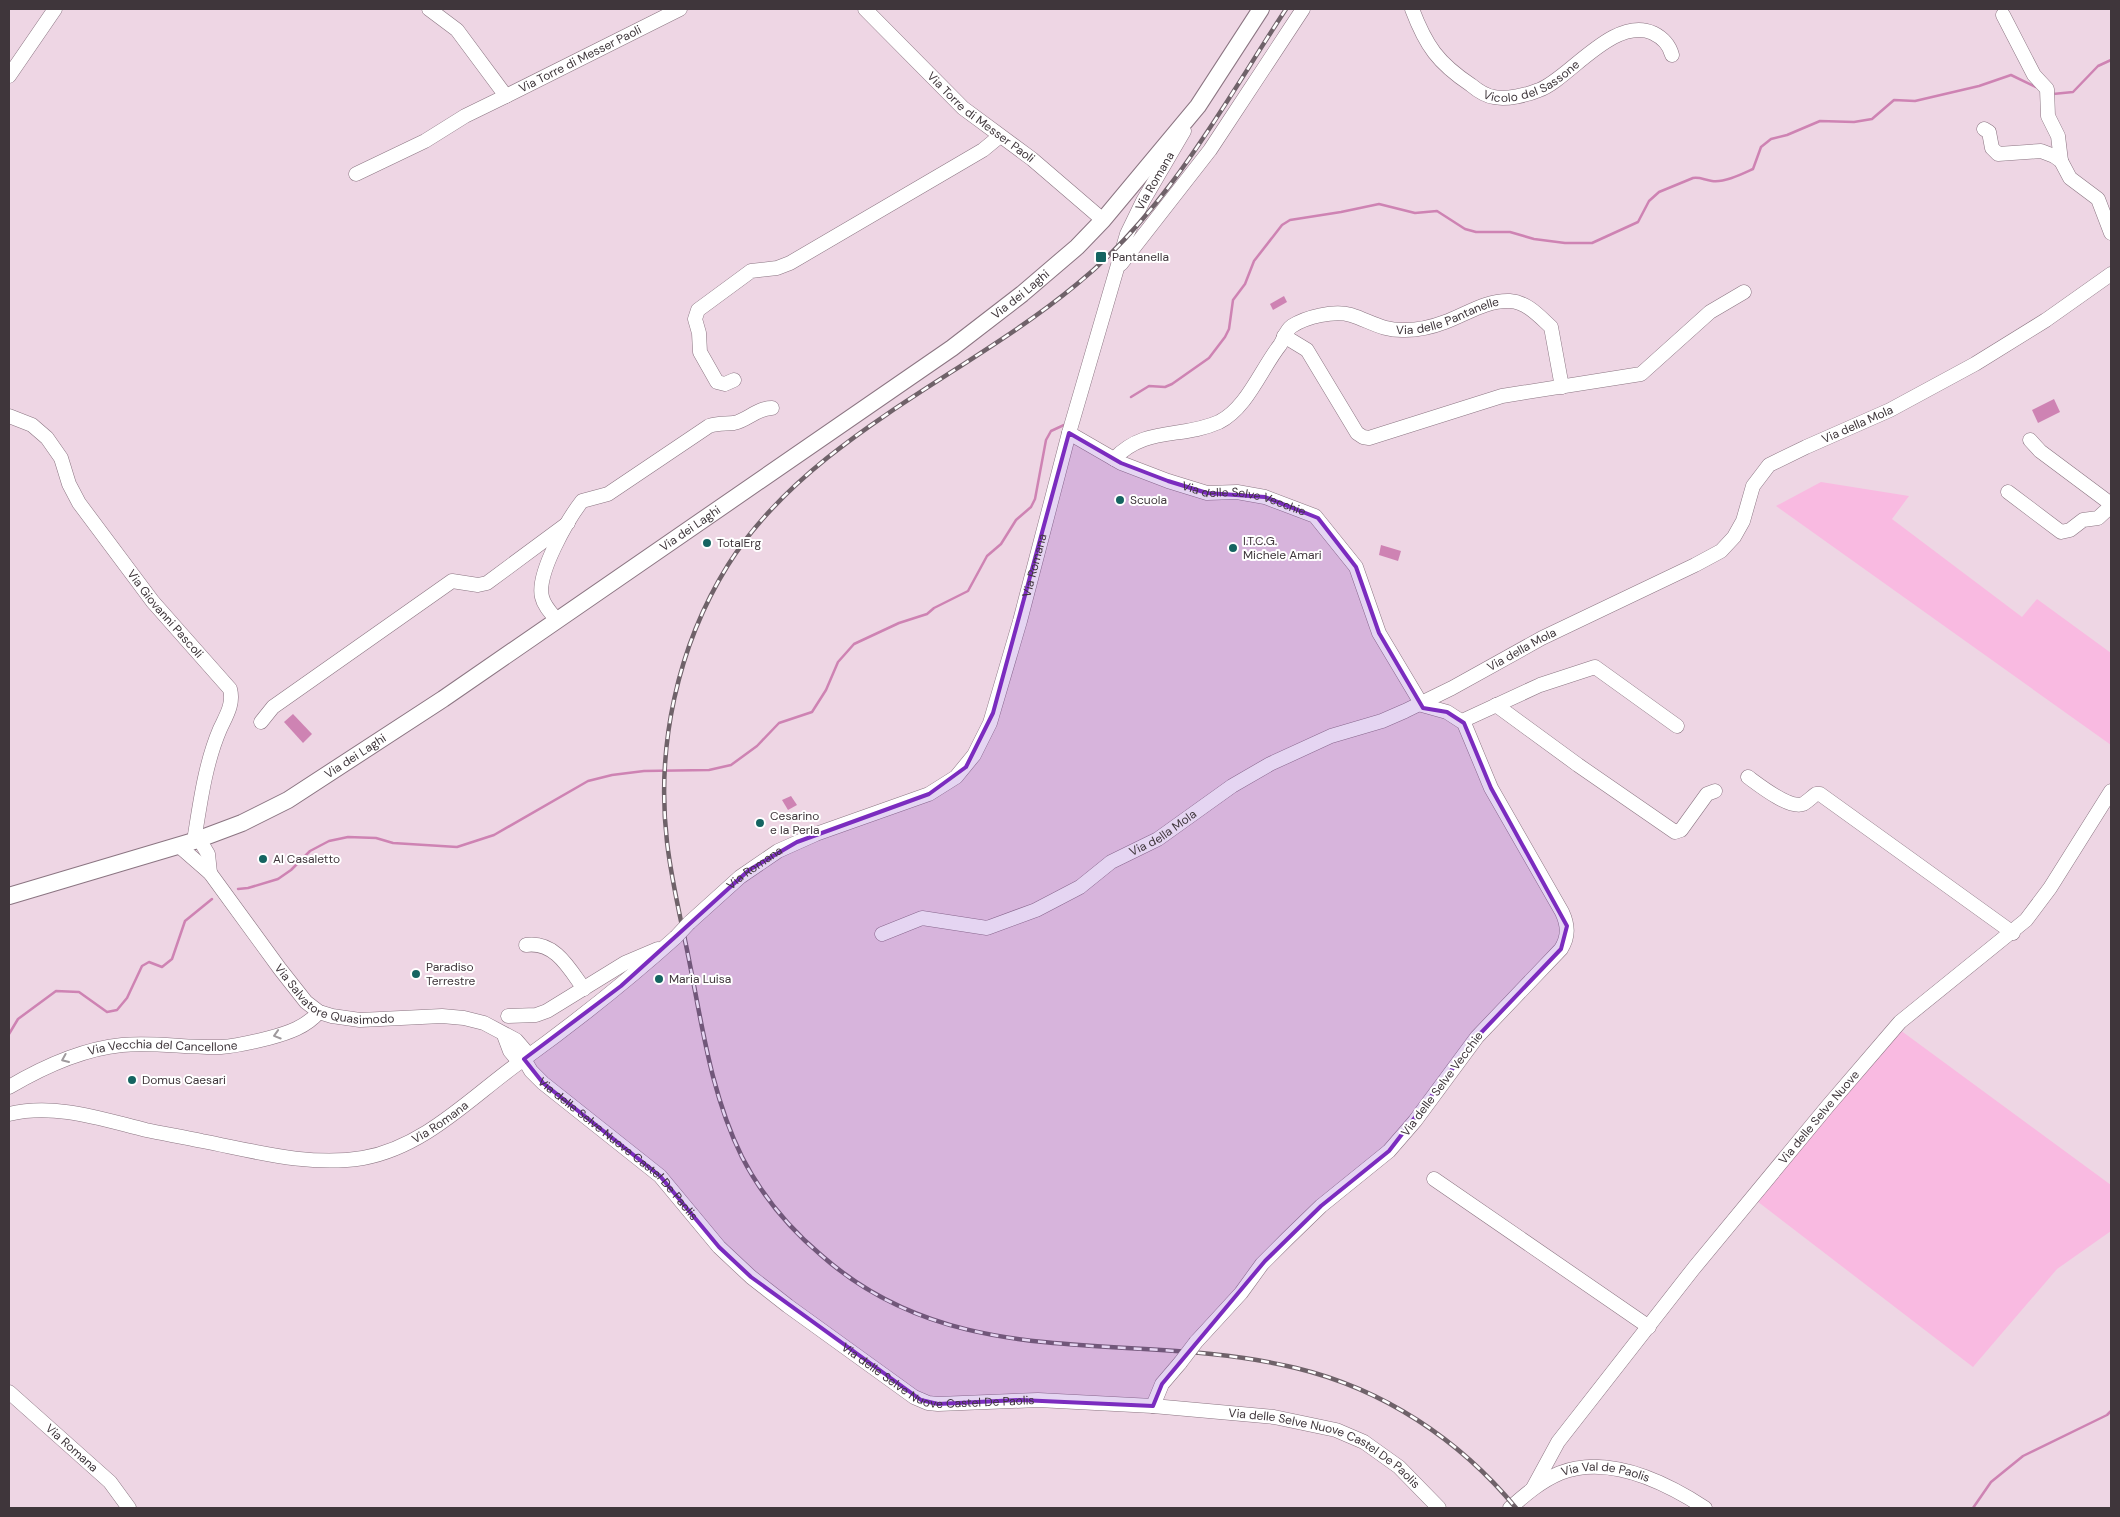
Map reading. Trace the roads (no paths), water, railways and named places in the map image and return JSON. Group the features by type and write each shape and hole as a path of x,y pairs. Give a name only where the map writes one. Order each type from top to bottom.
{"main road":[{"name":"Via dei Laghi","path":"9,896 195,843 264,813 314,784 442,699 969,336 1065,257 1103,220 1198,106 1261,9"}],"street":[{"path":"9,76 54,9"},
{"name":"Via Torre di Messer Paoli","path":"429,9 457,30 506,96"},
{"name":"Via Torre di Messer Paoli","path":"356,174 425,141 465,116 680,9"},
{"name":"Via Torre di Messer Paoli","path":"865,9 963,108 1032,159 1103,220"},
{"path":"1118,268 1210,150 1302,9"},
{"name":"Vicolo del Sassone","path":"1412,9 1432,49 1442,64 1473,87 1493,97 1504,98 1540,90 1600,45 1631,32 1648,31 1654,34 1669,46 1672,55"},
{"path":"2003,15 2034,75 2048,93 2048,116 2058,136 2061,161 2070,178 2098,199 2111,233"},
{"name":"Via Romana","path":"9,1114 38,1110 79,1114 271,1155 313,1160 353,1159 385,1152 420,1135 459,1110 617,989 740,876 778,851 816,834 925,796 947,783 966,767 978,748 993,713 1038,561 1070,433 1127,234 1137,212 1198,106"},
{"path":"1984,130 1989,132 1992,148 1998,154 2042,151 2048,152 2061,161"},
{"path":"734,380 725,384 717,382 700,352 699,333 695,319 698,310 751,271 777,268 790,263 983,150 1000,136"},
{"name":"Via della Mola","path":"882,934 922,918 987,928 1036,910 1080,887 1111,862 1158,839 1247,776 1331,736 1382,721 1421,703 1542,638 1717,553 1736,534 1743,521 1753,486 1769,466 1806,447 1890,410 1975,364 2046,320 2111,274"},
{"path":"1284,336 1307,350 1358,433 1366,438 1386,434 1490,399 1642,374 1710,312 1744,292"},
{"name":"Via delle Pantanelle","path":"1114,459 1126,446 1142,439 1186,431 1212,424 1226,417 1245,397 1291,327 1309,319 1339,313 1392,330 1415,330 1446,322 1490,304 1512,301 1524,305 1551,327 1562,387"},
{"path":"557,620 542,596 542,577 549,558 582,501 608,494 709,426 718,423 735,423 762,408 772,408"},
{"name":"Via Giovanni Pascoli","path":"9,416 32,425 47,438 61,458 69,484 79,504 153,602 230,689 231,704 217,738 208,768 195,843"},
{"name":"Via delle Selve Vecchie","path":"1070,433 1114,459 1203,492 1253,494 1278,500 1315,516 1356,567 1367,593 1377,628 1421,703"},
{"path":"2008,492 2060,532 2070,530 2083,520 2098,518 2111,505 2040,451 2030,440"},
{"path":"261,722 273,707 452,581 478,585 487,583 568,523"},
{"path":"1421,703 1424,708 1442,710 1462,721 1540,684 1595,667 1677,726"},
{"path":"1496,705 1578,766 1675,832 1682,830 1707,794 1715,791"},
{"name":"Via delle Selve Vecchie","path":"1153,1406 1162,1384 1196,1342 1241,1293 1262,1264 1321,1206 1390,1151 1415,1121 1477,1037 1558,953 1565,943 1567,928 1564,916 1491,788 1462,721"},
{"path":"1748,777 1772,794 1798,804 1803,804 1816,794 1820,794 2013,933"},
{"name":"Via delle Selve Nuove","path":"1533,1488 1556,1445 1701,1261 1896,1026 2013,933 2039,905 2111,791"},
{"name":"Via Salvatore Quasimodo","path":"195,843 208,854 210,872"},
{"name":"Via Salvatore Quasimodo","path":"195,843 210,872 280,969 306,1002 318,1012 360,1020 458,1017 484,1023 504,1035 510,1051 524,1059"},
{"path":"508,1016 536,1015 547,1011 631,960 671,941"},
{"path":"526,945 535,944 554,952 564,961 584,989"},
{"name":"Via Vecchia del Cancellone","path":"9,1087 76,1054 120,1045 149,1043 221,1047 241,1044 294,1030 308,1022 318,1012"},
{"name":"Via delle Selve Nuove Castel De Paolis","path":"524,1059 531,1071 543,1083 660,1176 719,1247 751,1277 914,1397 928,1403 938,1404 1020,1400 1153,1406 1261,1414 1345,1433 1388,1458 1437,1507"},
{"path":"1434,1178 1649,1327"},
{"name":"Via Romana","path":"9,1392 110,1482 129,1508"},
{"name":"Via Val de Paolis","path":"1510,1508 1533,1488 1568,1470 1608,1468 1642,1476 1705,1508"}],"waterway":[{"path":"2053,94 2073,92 2098,66 2111,60"},
{"path":"1131,397 1149,386 1165,387 1172,384 1209,358 1229,329 1233,300 1245,284 1254,261 1282,225 1290,220 1379,204 1415,213 1437,211 1465,229 1476,232 1510,232 1534,239 1565,243 1592,243 1638,222 1649,201 1659,192 1693,178 1717,181 1744,173 1753,169 1761,147 1771,139 1787,135 1820,121 1854,122 1872,119 1894,100 1915,101 1979,86 2011,75 2036,87"},
{"path":"238,889 278,879 291,870 310,851 329,841 348,837 376,838 393,843 457,847 494,835 588,781 612,775 644,771 709,770 731,765 757,746 779,723 812,712 826,690 838,662 854,644 899,623 927,614 934,608 968,591 987,556 1001,544 1016,520 1031,507 1035,499 1046,440 1051,431 1064,425"},
{"path":"9,1034 18,1019 56,991 79,992 107,1012 117,1010 127,998 142,966 149,962 162,967 172,959 185,921 212,899"},
{"path":"1973,1508 1991,1482 2023,1456 2107,1415 2111,1411"}],"railway":[{"path":"1286,9 1192,155 1139,224 1109,255 1077,284 1033,318 890,412 844,445 801,481 761,520 728,565 710,597 695,630 683,664 668,734 664,806 667,842 675,894 707,1052 721,1106 742,1157 758,1184 787,1222 821,1255 875,1294 931,1319 989,1334 1049,1343 1234,1357 1296,1368 1328,1377 1389,1403 1417,1420 1470,1460 1516,1508"}],"place":[{"name":"Pantanella","path":"1101,257"},
{"name":"Scuola","path":"1120,500"},
{"name":"TotalErg","path":"707,543"},
{"name":"I.T.C.G. Michele Amari","path":"1233,548"},
{"name":"Cesarino e la Perla","path":"760,823"},
{"name":"Al Casaletto","path":"263,859"},
{"name":"Paradiso Terrestre","path":"416,974"},
{"name":"Maria Luisa","path":"659,979"},
{"name":"Domus Caesari","path":"132,1080"}]}
